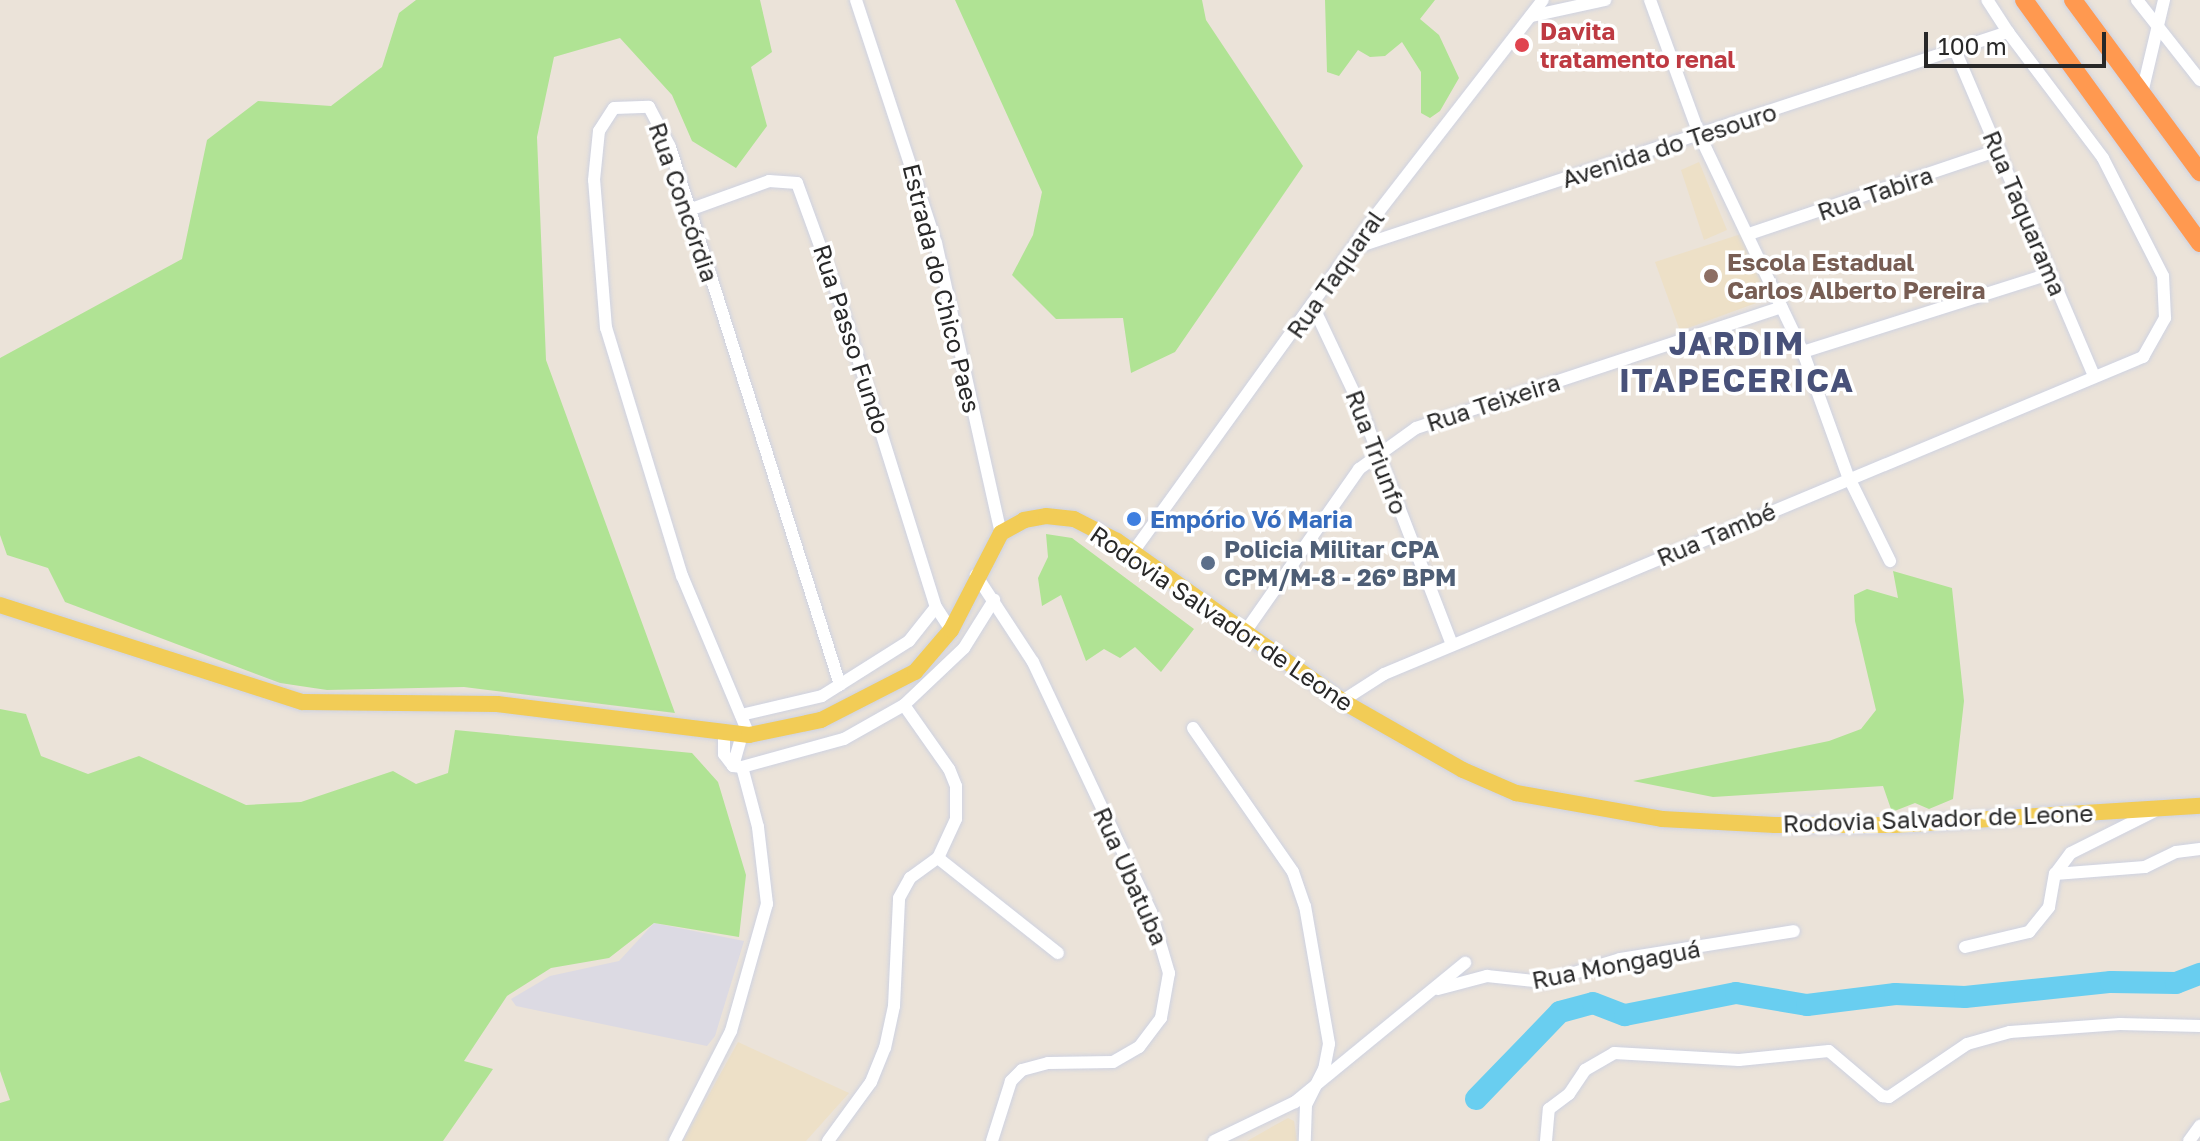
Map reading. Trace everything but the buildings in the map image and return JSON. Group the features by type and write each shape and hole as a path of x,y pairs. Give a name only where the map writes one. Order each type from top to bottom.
{"highway":[{"path":"2024,0 2200,243"},
{"path":"2073,0 2200,172"}],"main road":[{"name":"Rodovia Salvador de Leone","path":"1001,533 1024,520 1074,519 1133,552 1342,701 1482,780 1516,793 1662,819 1894,825 2200,806"},
{"path":"0,605 302,702 497,704 724,735 745,735 798,727 850,709 915,672 951,630 976,575 1001,533"}],"street":[{"name":"Estrada do Chico Paes","path":"856,0 936,243 1001,533"},
{"name":"Rua Taquaral","path":"1133,552 1354,248 1543,0"},
{"path":"1531,16 1605,0"},
{"path":"1650,0 1699,134 1803,352 1848,476 1890,561"},
{"name":"Rua També","path":"1342,701 1361,685 1452,645 1848,476 2143,357 2162,331 2167,285 2103,158 1987,0"},
{"path":"2137,0 2200,80"},
{"path":"2142,93 2161,27 2164,0"},
{"name":"Avenida do Tesouro","path":"1354,248 2008,32"},
{"name":"Rua Taquarama","path":"1955,50 2094,376"},
{"name":"Rua Concórdia","path":"745,735 741,715 682,576 604,318 596,245 596,147 605,116 614,108 640,105 656,114 764,431 840,685"},
{"name":"Rua Tabira","path":"1749,234 1999,150"},
{"name":"Rua Passo Fundo","path":"689,210 769,181 797,183 839,298 936,607 951,630"},
{"path":"1803,352 2049,274"},
{"name":"Rua Triunfo","path":"1313,306 1378,452 1452,645"},
{"name":"Rua Teixeira","path":"1245,632 1343,489 1378,452 1454,412 1781,307"},
{"name":"Rua Ubatuba","path":"976,575 1033,662 1136,878 1160,933 1169,973 1161,1018 1139,1047 1113,1062 1048,1063 1022,1070 1011,1081 992,1141"},
{"path":"738,767 835,743 904,705 964,648 994,600"},
{"path":"741,715 802,704 840,685 909,641 936,607"},
{"path":"828,1141 871,1082 885,1048 894,1006 899,898 910,878 938,858 956,819 956,786 904,705"},
{"path":"1193,728 1299,885 1329,1044 1324,1069 1311,1089 1305,1141"},
{"path":"675,1141 731,1031 767,904 758,827 738,767 724,754 724,735"},
{"path":"738,767 745,735"},
{"path":"1965,947 2029,932 2049,907 2055,874 2080,847 2163,808"},
{"path":"2055,874 2145,867 2176,852 2200,849"},
{"path":"938,858 1058,953"},
{"name":"Rua Mongaguá","path":"1438,989 1487,976 1544,982 1629,957 1794,931"},
{"name":"Rua Mongaguá","path":"1214,1141 1277,1112 1311,1089 1438,989 1465,963"},
{"path":"1546,1141 1549,1109 1569,1094 1585,1070 1614,1053 1739,1060 1829,1051 1889,1097 1945,1056 2010,1032 2120,1024 2200,1026"},
{"path":"2189,1141 2200,1126"}],"shaded area":[{"path":"1699,162 1727,230 1704,240 1681,170"},
{"name":"Escola Estadual Carlos Alberto Pereira","path":"1744,233 1769,290 1767,299 1680,331 1655,262"},
{"path":"654,923 744,941 715,1036 707,1046 516,1006 511,999 550,976 619,961"},
{"path":"738,1042 849,1093 806,1141 683,1141"},
{"path":"1288,1118 1294,1121 1297,1141 1247,1141"}],"green space":[{"path":"416,0 760,0 772,52 751,67 767,126 736,168 692,141 672,95 620,38 554,57 537,137 546,360 675,713 464,687 327,690 280,683 65,602 48,568 7,555 0,535 0,358 182,259 207,140 258,101 331,106 382,67 399,13"},
{"path":"955,0 1202,0 1206,20 1303,166 1175,352 1131,373 1123,318 1056,319 1012,275 1033,235 1042,192"},
{"path":"1325,0 1435,0 1420,19 1439,35 1459,78 1440,111 1430,118 1421,113 1421,72 1402,42 1385,56 1370,57 1358,50 1339,76 1327,72"},
{"path":"1046,534 1072,538 1194,629 1161,672 1135,647 1120,658 1104,649 1086,661 1061,595 1042,606 1038,578 1048,557"},
{"path":"1893,571 1952,588 1964,701 1953,799 1929,809 1915,803 1892,812 1883,786 1713,797 1633,781 1829,741 1861,729 1876,710 1855,621 1854,595 1867,589 1898,598"},
{"path":"0,709 26,714 41,756 88,774 139,756 246,805 301,802 393,771 416,784 448,773 455,730 692,753 718,782 746,875 739,937 654,923 609,958 551,968 507,996 464,1061 493,1069 443,1141 0,1141 0,1103 10,1100 0,1071"}],"waterway":[{"path":"1476,1099 1560,1012 1593,1003 1625,1015 1736,993 1807,1005 1895,994 1965,997 2111,982 2176,983 2200,974"}],"place":[{"name":"Davita tratamento renal","path":"1522,45"},
{"name":"Escola Estadual Carlos Alberto Pereira","path":"1711,276"},
{"name":"Empório Vó Maria","path":"1134,519"},
{"name":"Policia Militar CPA CPM/M-8 - 26º BPM","path":"1208,563"}],"district":[{"name":"JARDIM ITAPECERICA","path":"1737,362"}]}
